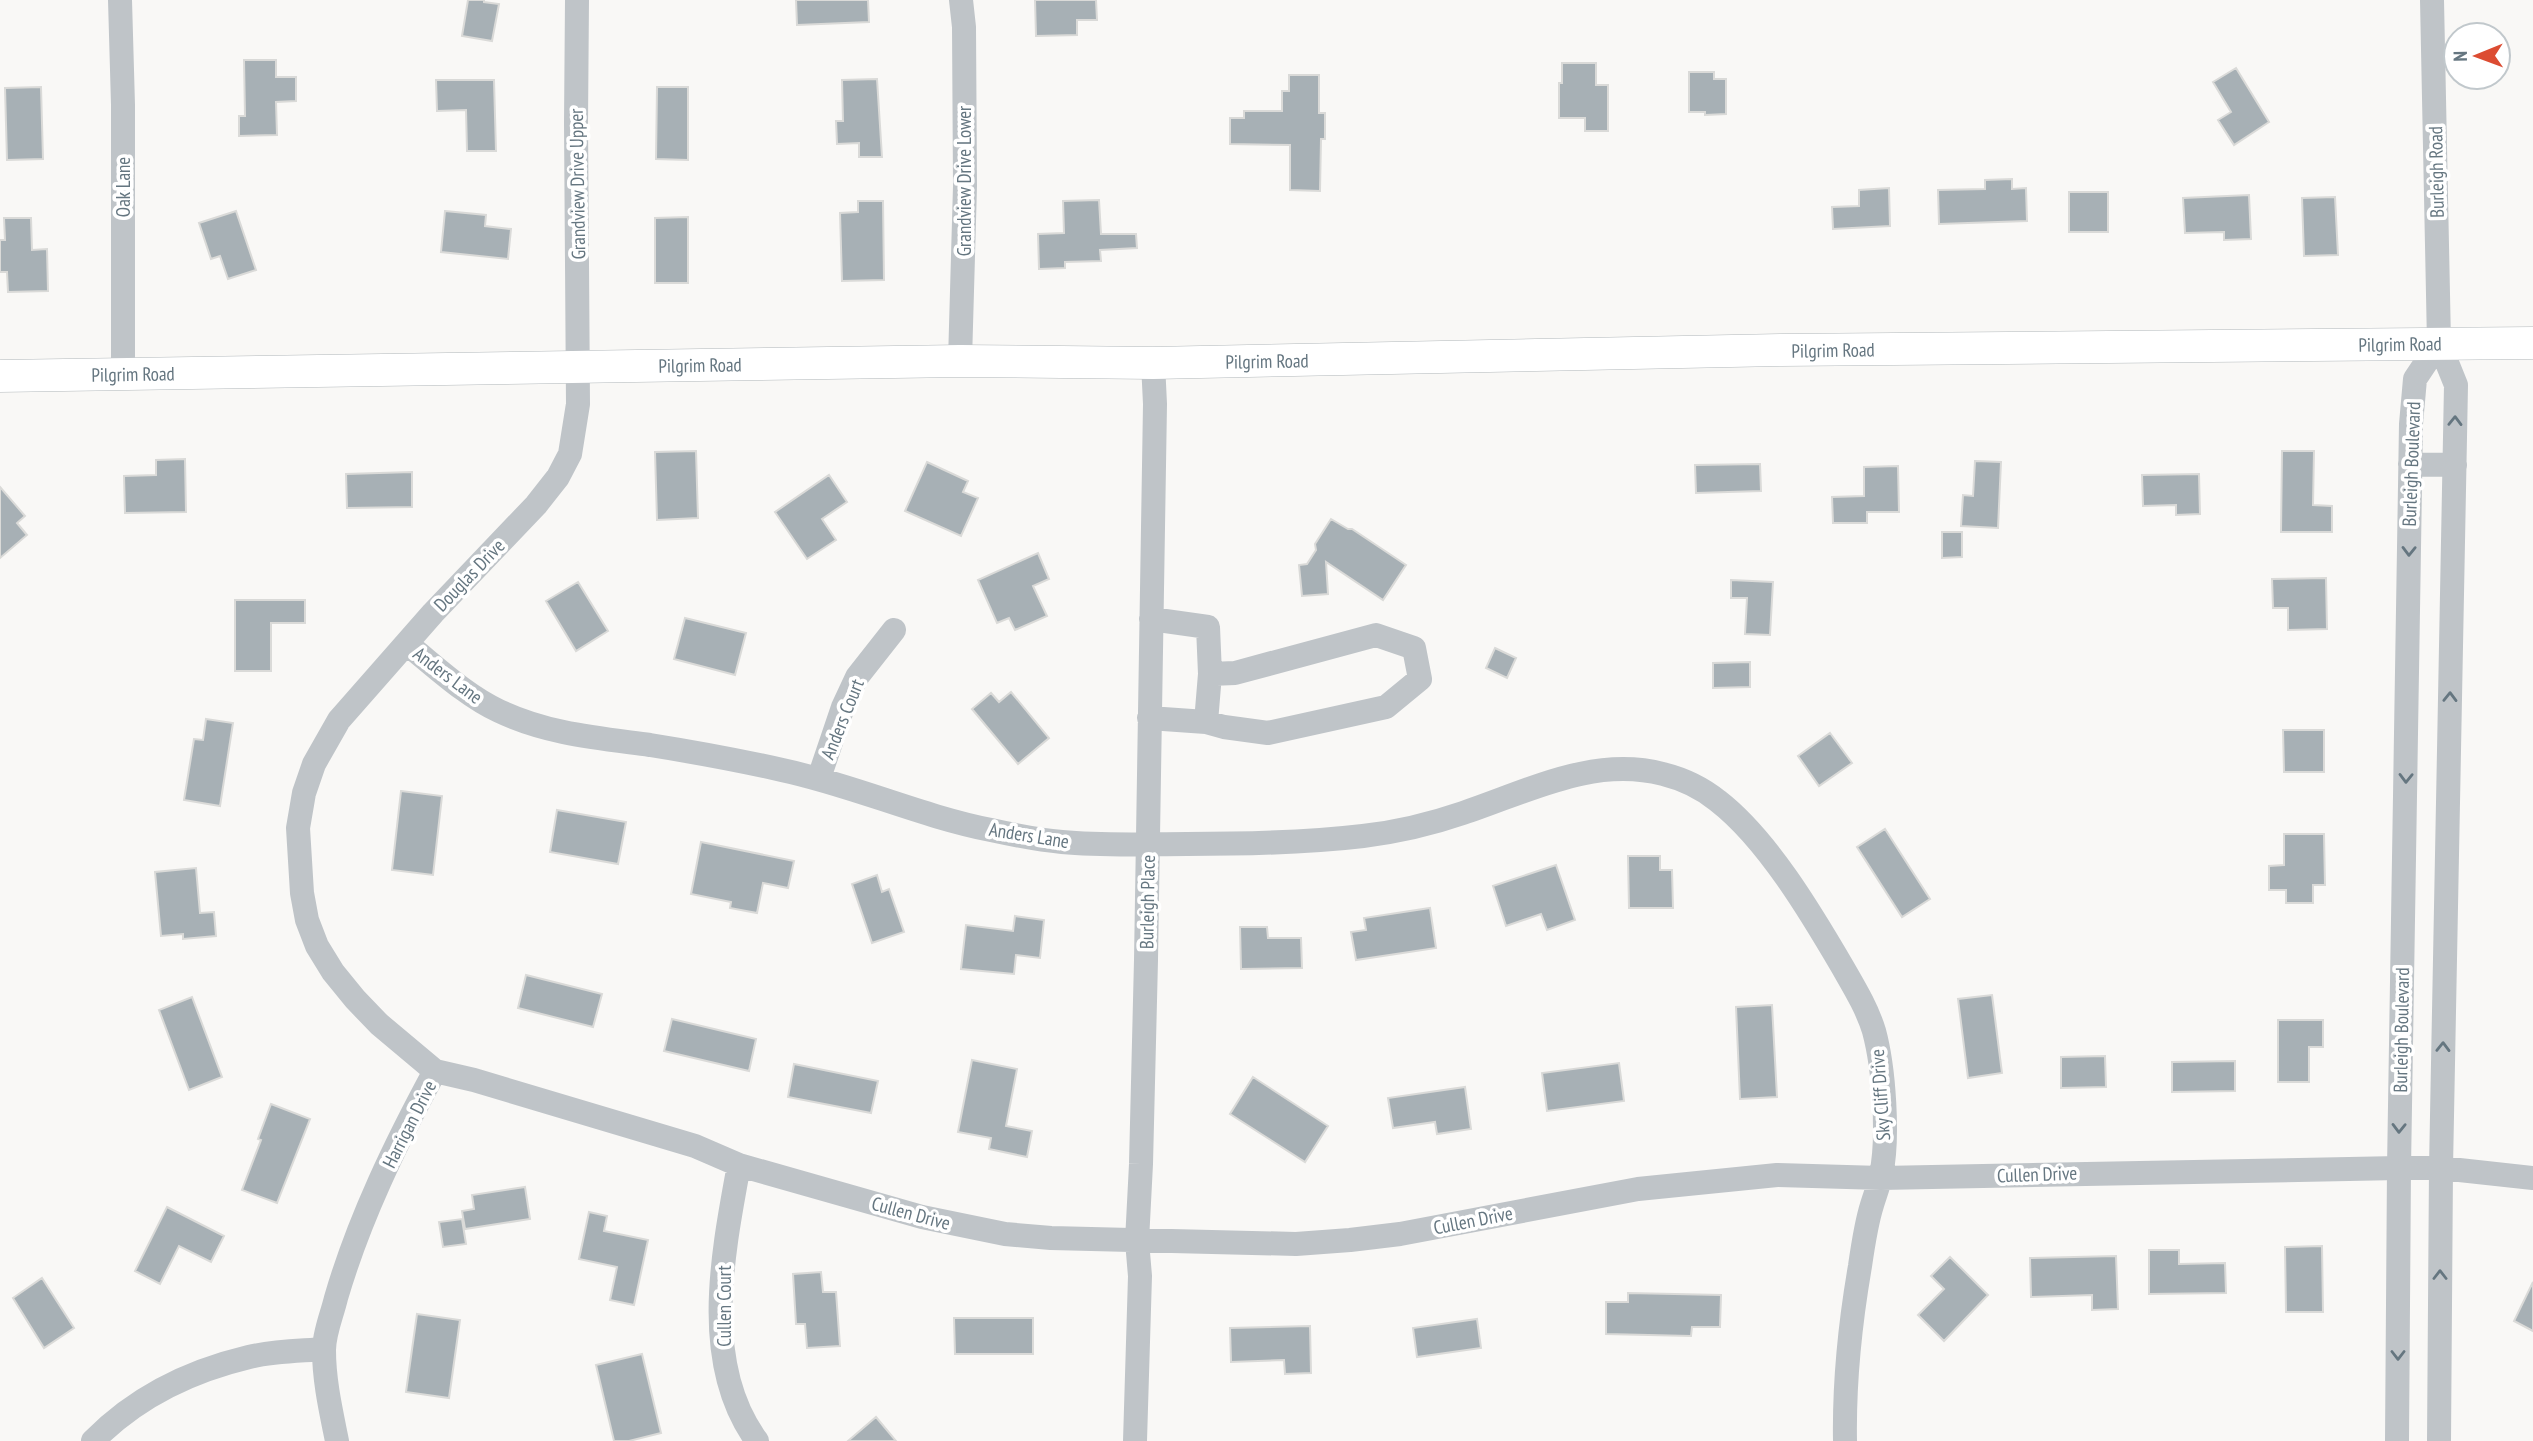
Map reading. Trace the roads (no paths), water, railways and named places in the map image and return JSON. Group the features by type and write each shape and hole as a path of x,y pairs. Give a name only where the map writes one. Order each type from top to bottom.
{"main road":[{"name":"Pilgrim Road","path":"0,376 960,361 1153,363 1782,350 2533,343"}],"street":[{"name":"Oak Lane","path":"120,0 123,374"},
{"name":"Grandview Drive Upper","path":"577,0 577,368"},
{"name":"Grandview Drive Lower","path":"960,361 965,186 964,27 961,0"},
{"name":"Burleigh Road","path":"2432,0 2439,343"},
{"name":"Burleigh Boulevard","path":"2397,1441 2410,464 2415,379 2439,343"},
{"path":"2439,343 2456,385 2441,1168 2439,1441"},
{"name":"Burleigh Place","path":"1135,1441 1140,1276 1137,1241 1142,1164 1148,844 1155,404 1153,363"},
{"name":"Douglas Drive","path":"314,764 339,720 433,613 536,505 558,477 570,454 576,429 577,368"},
{"path":"2410,464 2455,465"},
{"path":"1151,619 1208,628 1210,674 1206,722"},
{"name":"Anders Court","path":"819,778 843,707 857,677 894,630"},
{"path":"1149,718 1206,722 1268,733 1386,707 1420,679 1414,648 1376,635 1235,673 1210,674"},
{"name":"Anders Lane","path":"407,643 470,694 496,710 522,720 584,738 740,760 819,778 988,830 1061,842 1286,844 1373,835 1416,827 1552,781 1615,767 1643,769 1677,778"},
{"name":"Harrigan Drive","path":"314,764 303,793 298,828 307,920 317,946 333,972 355,999 379,1024 435,1071 385,1170 345,1270 324,1349 329,1403 337,1441"},
{"name":"Sky Cliff Drive","path":"1677,778 1719,801 1769,855 1824,936 1862,1000 1880,1055 1885,1129 1881,1178 1871,1208 1852,1317 1845,1441"},
{"name":"Cullen Drive","path":"435,1071 695,1146 740,1165 962,1226 1051,1238 1296,1244 1350,1240 1400,1234 1638,1189 1777,1175 1881,1178 2441,1168 2533,1178"},
{"name":"Cullen Court","path":"740,1165 722,1265 724,1356 737,1406 757,1441"},
{"path":"93,1441 151,1394 201,1371 250,1357 324,1349"}]}
